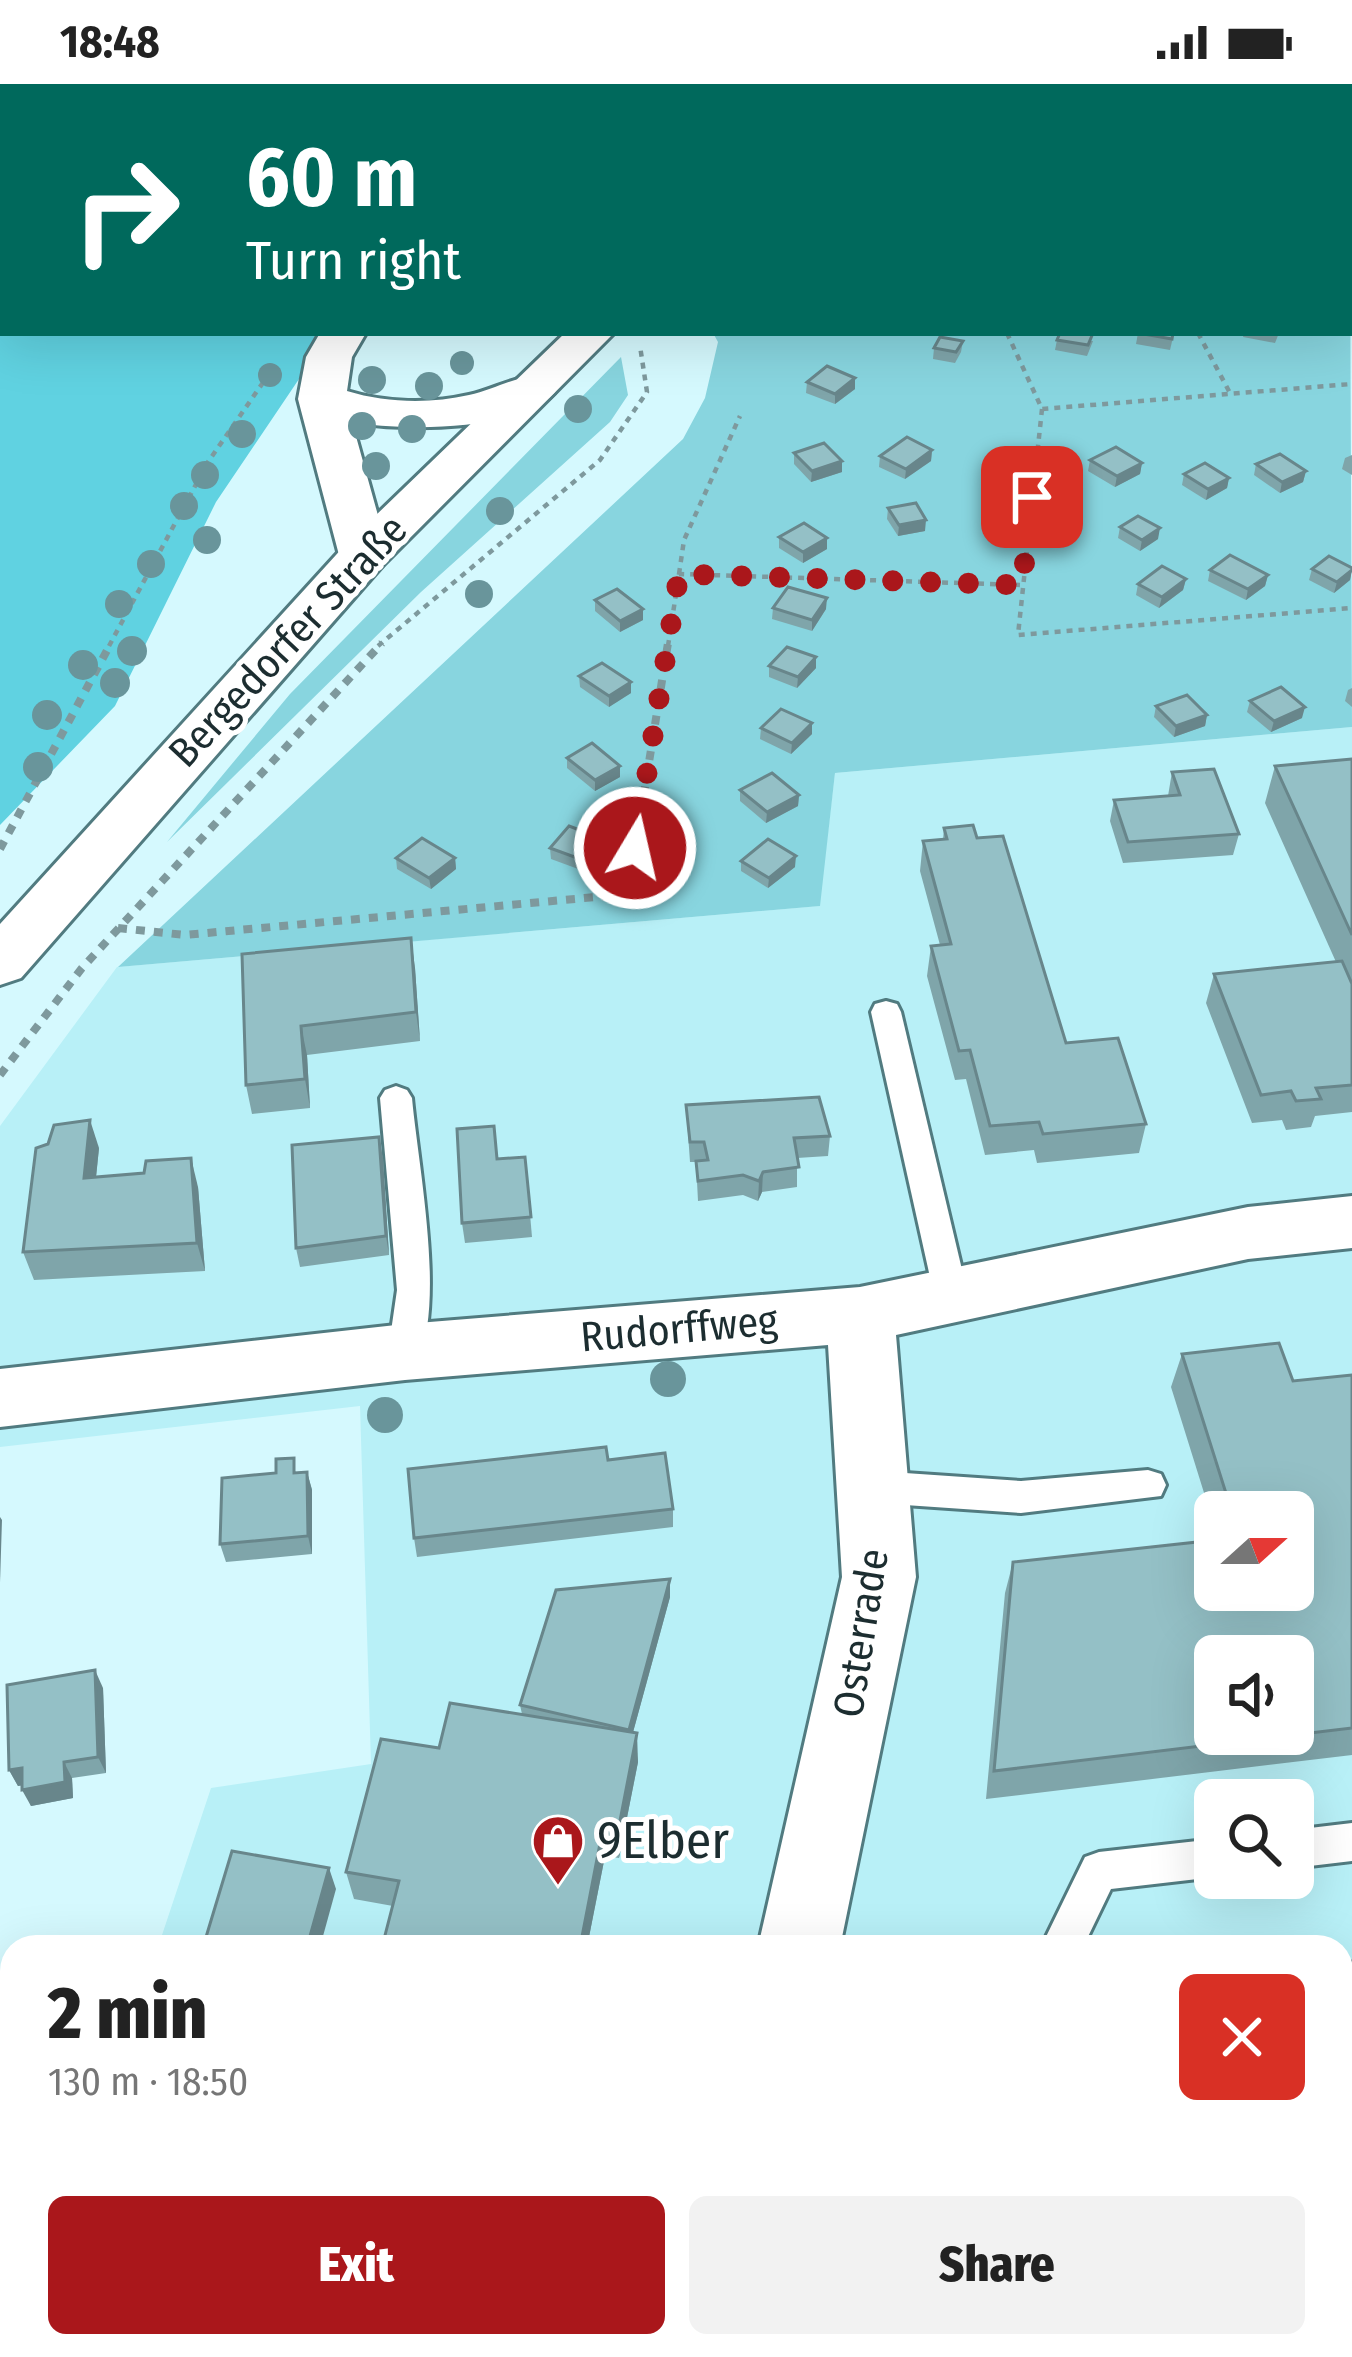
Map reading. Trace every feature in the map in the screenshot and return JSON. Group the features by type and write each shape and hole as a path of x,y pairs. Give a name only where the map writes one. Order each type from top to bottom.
{"street":[{"path":"342,336 328,357 322,398 364,554"},
{"name":"Bergedorfer Straße","path":"0,963 364,554 588,336"},
{"path":"322,398 386,416 426,415 498,405 534,388"},
{"name":"Rudorffweg","path":"0,1398 405,1352 860,1315 1249,1233 1352,1222"},
{"name":"Osterrade","path":"802,1935 879,1576 877,1487 860,1315"}],"lane":[{"path":"886,1012 952,1295"},
{"path":"396,1098 414,1290 405,1352"},
{"path":"877,1487 1021,1497 1148,1485"},
{"path":"1314,1847 1352,1842"},
{"path":"1068,1935 1100,1871 1194,1860"}],"path":[{"path":"1008,336 1042,409 1018,635 1352,608"},
{"path":"1200,336 1230,394"},
{"path":"0,1075 118,928 366,656 600,460 647,392 640,346"},
{"path":"0,849 208,462 281,358"},
{"path":"1042,409 1352,384"},
{"path":"118,928 185,935 628,894 684,539 740,416"},
{"path":"679,574 1022,585"}],"shaded area":[{"path":"0,336 328,336 216,502 115,706 0,825"},
{"path":"715,336 1350,336 1352,727 835,773 820,906 118,967 683,439 705,398 718,342"},
{"path":"621,357 628,395 610,422 421,592 167,842 290,694"},
{"path":"1352,727 1352,1935 162,1935 211,1788 371,1764 360,1406 0,1447 0,1126 117,967 819,906 835,773"}],"building":[{"path":"1059,336 1092,336 1088,345 1057,340"},
{"path":"940,337 963,341 956,352 934,348"},
{"path":"827,366 855,378 835,394 807,382"},
{"path":"907,437 932,450 906,469 880,456"},
{"path":"824,443 842,461 812,471 794,453"},
{"path":"1116,447 1142,463 1117,476 1090,460"},
{"path":"1280,454 1306,471 1282,482 1256,464"},
{"path":"1205,463 1229,478 1208,489 1184,474"},
{"path":"916,503 926,520 899,525 888,508"},
{"path":"1138,516 1160,528 1142,540 1120,527"},
{"path":"804,523 827,538 803,552 779,537"},
{"path":"1230,555 1268,575 1248,589 1210,570"},
{"path":"1329,556 1352,568 1337,582 1312,569"},
{"path":"1162,566 1186,579 1162,597 1138,584"},
{"path":"788,587 827,598 812,620 773,608"},
{"path":"617,589 643,609 620,621 595,600"},
{"path":"787,647 816,657 798,677 769,666"},
{"path":"602,663 631,682 609,696 579,676"},
{"path":"1281,687 1305,707 1274,721 1250,701"},
{"path":"1187,695 1207,715 1176,726 1156,706"},
{"path":"781,709 812,723 792,743 761,728"},
{"path":"592,743 620,766 595,780 567,758"},
{"path":"1352,759 1352,935 1275,766"},
{"path":"1214,769 1239,834 1128,842 1114,800 1180,795 1172,772"},
{"path":"772,773 799,795 767,812 740,790"},
{"path":"973,825 977,838 1003,836 1066,1043 1118,1038 1146,1124 1043,1134 1039,1122 990,1126 970,1050 959,1051 931,946 951,944 923,841 947,839 944,828"},
{"path":"569,826 606,840 588,862 550,848"},
{"path":"422,838 455,858 429,878 396,858"},
{"path":"768,839 796,856 769,878 741,861"},
{"path":"411,938 416,1012 301,1026 305,1079 246,1085 242,954"},
{"path":"1342,961 1352,984 1352,1085 1316,1088 1321,1099 1296,1101 1291,1091 1261,1095 1214,974"},
{"path":"819,1097 830,1136 794,1138 799,1167 763,1172 759,1181 743,1175 698,1181 696,1161 708,1160 704,1142 690,1142 686,1105"},
{"path":"90,1120 84,1178 144,1173 146,1161 191,1158 197,1243 23,1252 36,1148 48,1144 54,1125"},
{"path":"494,1126 497,1159 525,1157 531,1217 462,1223 457,1129"},
{"path":"379,1137 386,1236 296,1248 292,1145"},
{"path":"1279,1343 1293,1381 1352,1375 1352,1728 1314,1733 1314,1635 1194,1635 1194,1747 994,1771 1013,1562 1194,1542 1194,1611 1314,1611 1314,1491 1225,1491 1182,1354"},
{"path":"606,1447 608,1460 665,1453 673,1509 414,1538 408,1469"},
{"path":"294,1458 294,1473 307,1472 308,1536 220,1544 222,1478 276,1473 276,1459"},
{"path":"670,1579 629,1730 520,1705 556,1590"},
{"path":"95,1670 98,1757 64,1762 65,1782 22,1790 22,1768 9,1770 7,1685"},
{"path":"450,1703 637,1733 618,1831 603,1828 582,1935 385,1935 399,1881 346,1872 381,1739 439,1748"},
{"path":"232,1851 329,1868 310,1935 207,1935"}],"place":[{"name":"9Elber","path":"558,1887"}],"route":[{"path":"635,848 679,574 1022,585 1032,497"}]}
